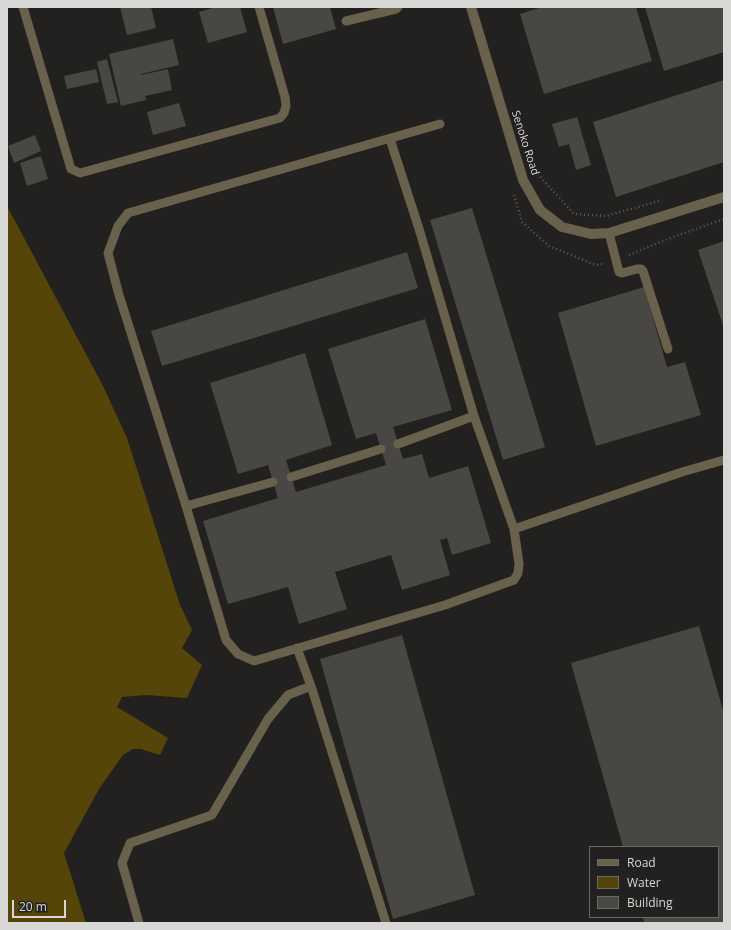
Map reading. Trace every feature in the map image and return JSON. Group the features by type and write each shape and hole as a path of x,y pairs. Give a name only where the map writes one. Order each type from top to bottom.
{"street":[{"name":"Senoko Road","path":"471,7 523,180 540,210 562,227 591,234 609,233 724,197"}],"lane":[{"path":"23,7 72,169 80,173 280,118 284,113 286,106 285,97 259,7"},
{"path":"346,21 396,9 398,7"},
{"path":"390,138 420,232 474,416 514,529 519,564 518,573 514,580 445,605 254,661 238,654 226,640 186,506 119,295 108,253 118,226 128,213 390,138 440,124"},
{"path":"609,233 619,272 622,273 637,269 641,269 643,271 668,349"},
{"path":"398,444 474,416"},
{"path":"291,477 381,450"},
{"path":"514,529 682,472 724,460"},
{"path":"186,506 273,482"},
{"path":"297,648 311,686 386,923"},
{"path":"139,923 122,863 130,843 212,815 268,719 288,695 311,686"}],"path":[{"path":"534,169 574,214 606,216 665,199"},
{"path":"513,193 522,222 549,246 596,265 615,261 665,240 724,219"}],"water":[{"path":"7,206 103,386 127,438 180,605 192,630 182,648 202,665 187,698 146,695 122,697 117,707 168,738 160,755 141,749 133,749 123,755 99,789 64,853 86,923 7,923"}],"building":[{"path":"120,7 151,7 156,28 127,35"},
{"path":"216,7 240,7 247,32 208,43 199,12"},
{"path":"273,7 330,7 336,29 283,44"},
{"path":"542,7 636,7 652,61 544,94 520,14"},
{"path":"645,7 724,7 724,52 664,71"},
{"path":"173,39 179,65 141,74 168,69 172,90 145,96 146,100 121,106 109,54"},
{"path":"107,59 118,102 107,104 97,62"},
{"path":"96,69 99,82 67,89 64,76"},
{"path":"724,80 724,162 616,197 593,122"},
{"path":"179,103 186,126 153,135 147,112"},
{"path":"577,117 591,165 576,170 569,144 559,147 552,124"},
{"path":"35,135 41,151 14,163 8,146"},
{"path":"41,156 48,179 27,186 20,163"},
{"path":"472,208 545,447 503,460 430,220"},
{"path":"724,241 724,328 698,250"},
{"path":"407,252 418,288 162,366 151,331"},
{"path":"644,287 667,367 685,362 701,415 596,446 558,313"},
{"path":"425,319 452,410 393,427 403,459 422,454 429,478 468,466 491,543 452,555 447,538 440,540 450,575 402,590 391,555 335,572 347,609 299,624 288,587 228,604 203,521 278,498 268,465 238,474 210,383 305,353 332,445 286,460 296,492 386,465 376,433 356,439 328,349"},
{"path":"699,626 724,714 724,923 644,923 643,918 719,918 719,846 623,846 571,663"},
{"path":"402,635 475,895 393,919 320,659"}]}
